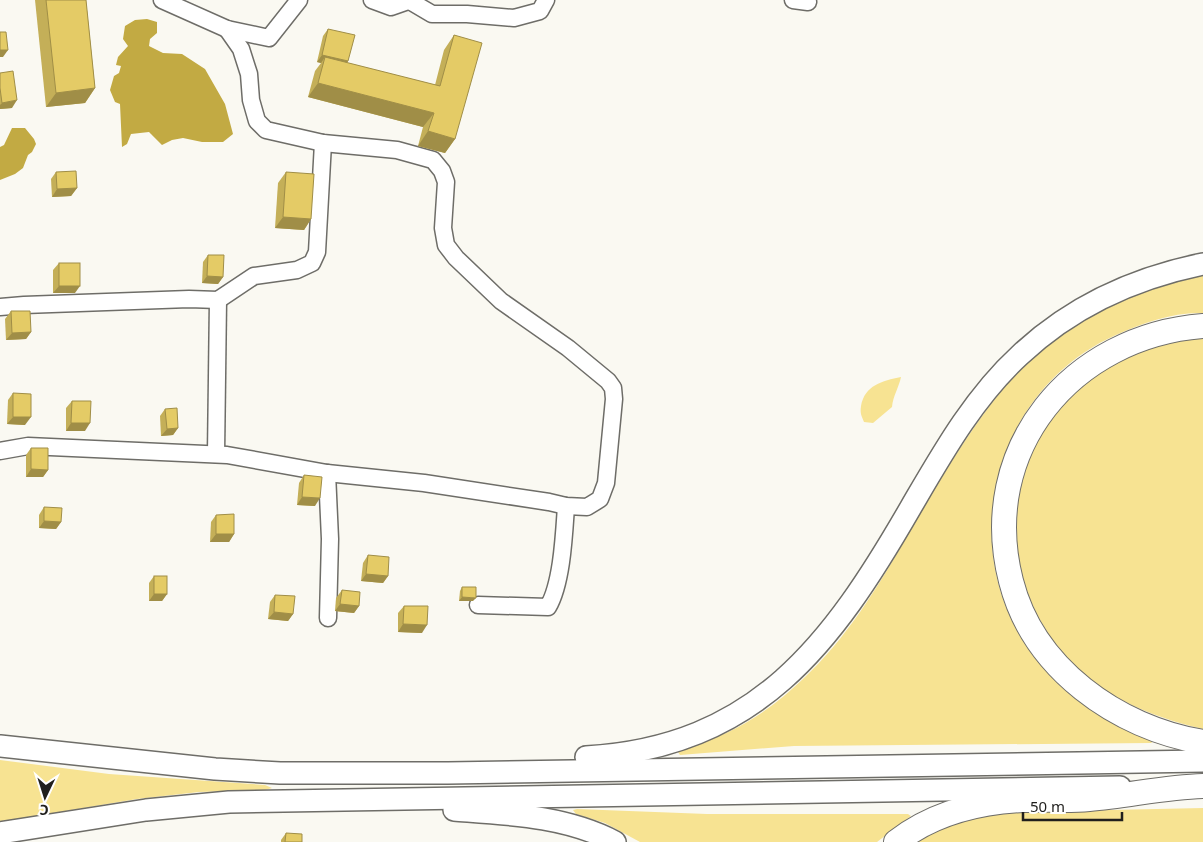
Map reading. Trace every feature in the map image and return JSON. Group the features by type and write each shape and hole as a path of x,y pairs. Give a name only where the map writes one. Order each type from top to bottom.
{"highway":[{"path":"1203,326 1168,330 1129,342 1093,362 1062,388 1043,410 1022,447 1009,486 1005,523 1007,561 1011,582 1018,602 1036,637 1057,664 1082,689 1117,712 1151,727 1190,740 1203,742"},
{"path":"896,842 930,820 973,808 1023,800 1088,799 1200,786"}],"main road":[{"path":"358,773 609,756 636,752 664,746 692,736 724,721 751,705 788,675 833,628 880,560 953,439 994,383 1018,356 1072,314 1096,300 1152,277 1203,264"},
{"path":"0,746 215,769 280,773 1203,761"},
{"path":"0,833 189,805 229,802 1200,786"},
{"path":"307,800 386,809 449,810 546,820 589,830 615,842"}],"lane":[{"path":"162,0 227,29 269,38 299,0"},
{"path":"372,0 391,6 410,0 432,14 467,14 514,18 540,11 546,0"},
{"path":"0,451 28,446 216,454 327,473 424,483 566,506 587,507 600,499 606,483 614,400 613,388 608,380 568,348 501,302 456,258 446,245 443,228 446,182 442,171 433,160 397,150 322,143 266,130 257,121 250,100 249,74 241,49 227,29"},
{"path":"0,307 189,299 218,300 254,276 297,270 312,263 317,252 322,143"},
{"path":"216,454 218,300"},
{"path":"327,473 330,539 328,618"},
{"path":"478,605 548,607 553,599 563,551 566,506"}],"shaded area":[{"path":"147,19 157,22 157,33 150,39 149,46 163,53 182,54 205,69 225,104 233,134 223,142 202,142 183,138 172,140 162,145 149,132 131,134 127,144 122,147 120,104 115,102 110,90 114,76 119,73 121,66 116,65 118,57 128,46 123,39 125,26 135,20"},
{"path":"12,128 25,128 36,144 28,155 23,168 15,174 0,180 0,147 4,145"},
{"path":"1203,275 1203,313 1181,314 1158,319 1116,335 1074,360 1040,393 1015,431 999,475 992,520 995,567 1008,612 1032,654 1057,683 1086,706 1118,725 1154,739 1154,741 1151,743 794,746 680,755 678,752 680,750 726,733 757,716 786,694 819,663 847,630 873,593 975,426 1024,365 1063,332 1107,306 1154,288"},
{"path":"1203,336 1203,729 1142,710 1123,701 1088,678 1072,663 1058,647 1039,618 1026,588 1018,557 1016,526 1019,494 1028,463 1041,434 1065,399 1102,367 1167,341"},
{"path":"901,377 892,407 873,423 864,422 861,408 866,393 881,382"},
{"path":"0,760 109,774 265,785 272,788 265,790 199,792 137,799 0,822"},
{"path":"1203,808 1203,842 912,842 936,829 984,816 1016,812"},
{"path":"573,810 707,814 908,814 911,816 877,842 640,842 605,823 576,814"}],"building":[{"path":"46,0 86,0 95,88 56,93"},
{"path":"328,29 355,35 348,61 322,55"},
{"path":"0,32 6,32 8,50 0,50"},
{"path":"454,35 482,43 455,139 428,131 434,113 318,83 325,57 440,86"},
{"path":"13,71 17,100 2,103 0,73"},
{"path":"76,171 77,188 57,189 56,172"},
{"path":"286,172 314,174 311,219 283,217"},
{"path":"208,255 224,255 223,277 207,276"},
{"path":"59,263 80,263 80,286 59,286"},
{"path":"11,311 30,311 31,332 12,333"},
{"path":"13,393 31,394 31,417 13,417"},
{"path":"72,401 91,401 90,423 71,423"},
{"path":"177,408 178,428 167,429 165,409"},
{"path":"31,448 48,448 48,470 31,469"},
{"path":"304,475 322,477 320,498 302,497"},
{"path":"44,507 62,508 61,522 44,521"},
{"path":"234,514 234,534 216,534 216,515"},
{"path":"368,555 389,557 388,576 366,574"},
{"path":"154,576 167,576 167,594 154,594"},
{"path":"462,587 476,587 476,598 462,597"},
{"path":"342,590 360,592 359,606 340,604"},
{"path":"275,595 295,596 293,614 274,612"},
{"path":"404,606 428,606 427,625 403,624"},
{"path":"286,833 302,834 302,842 285,842"}]}
